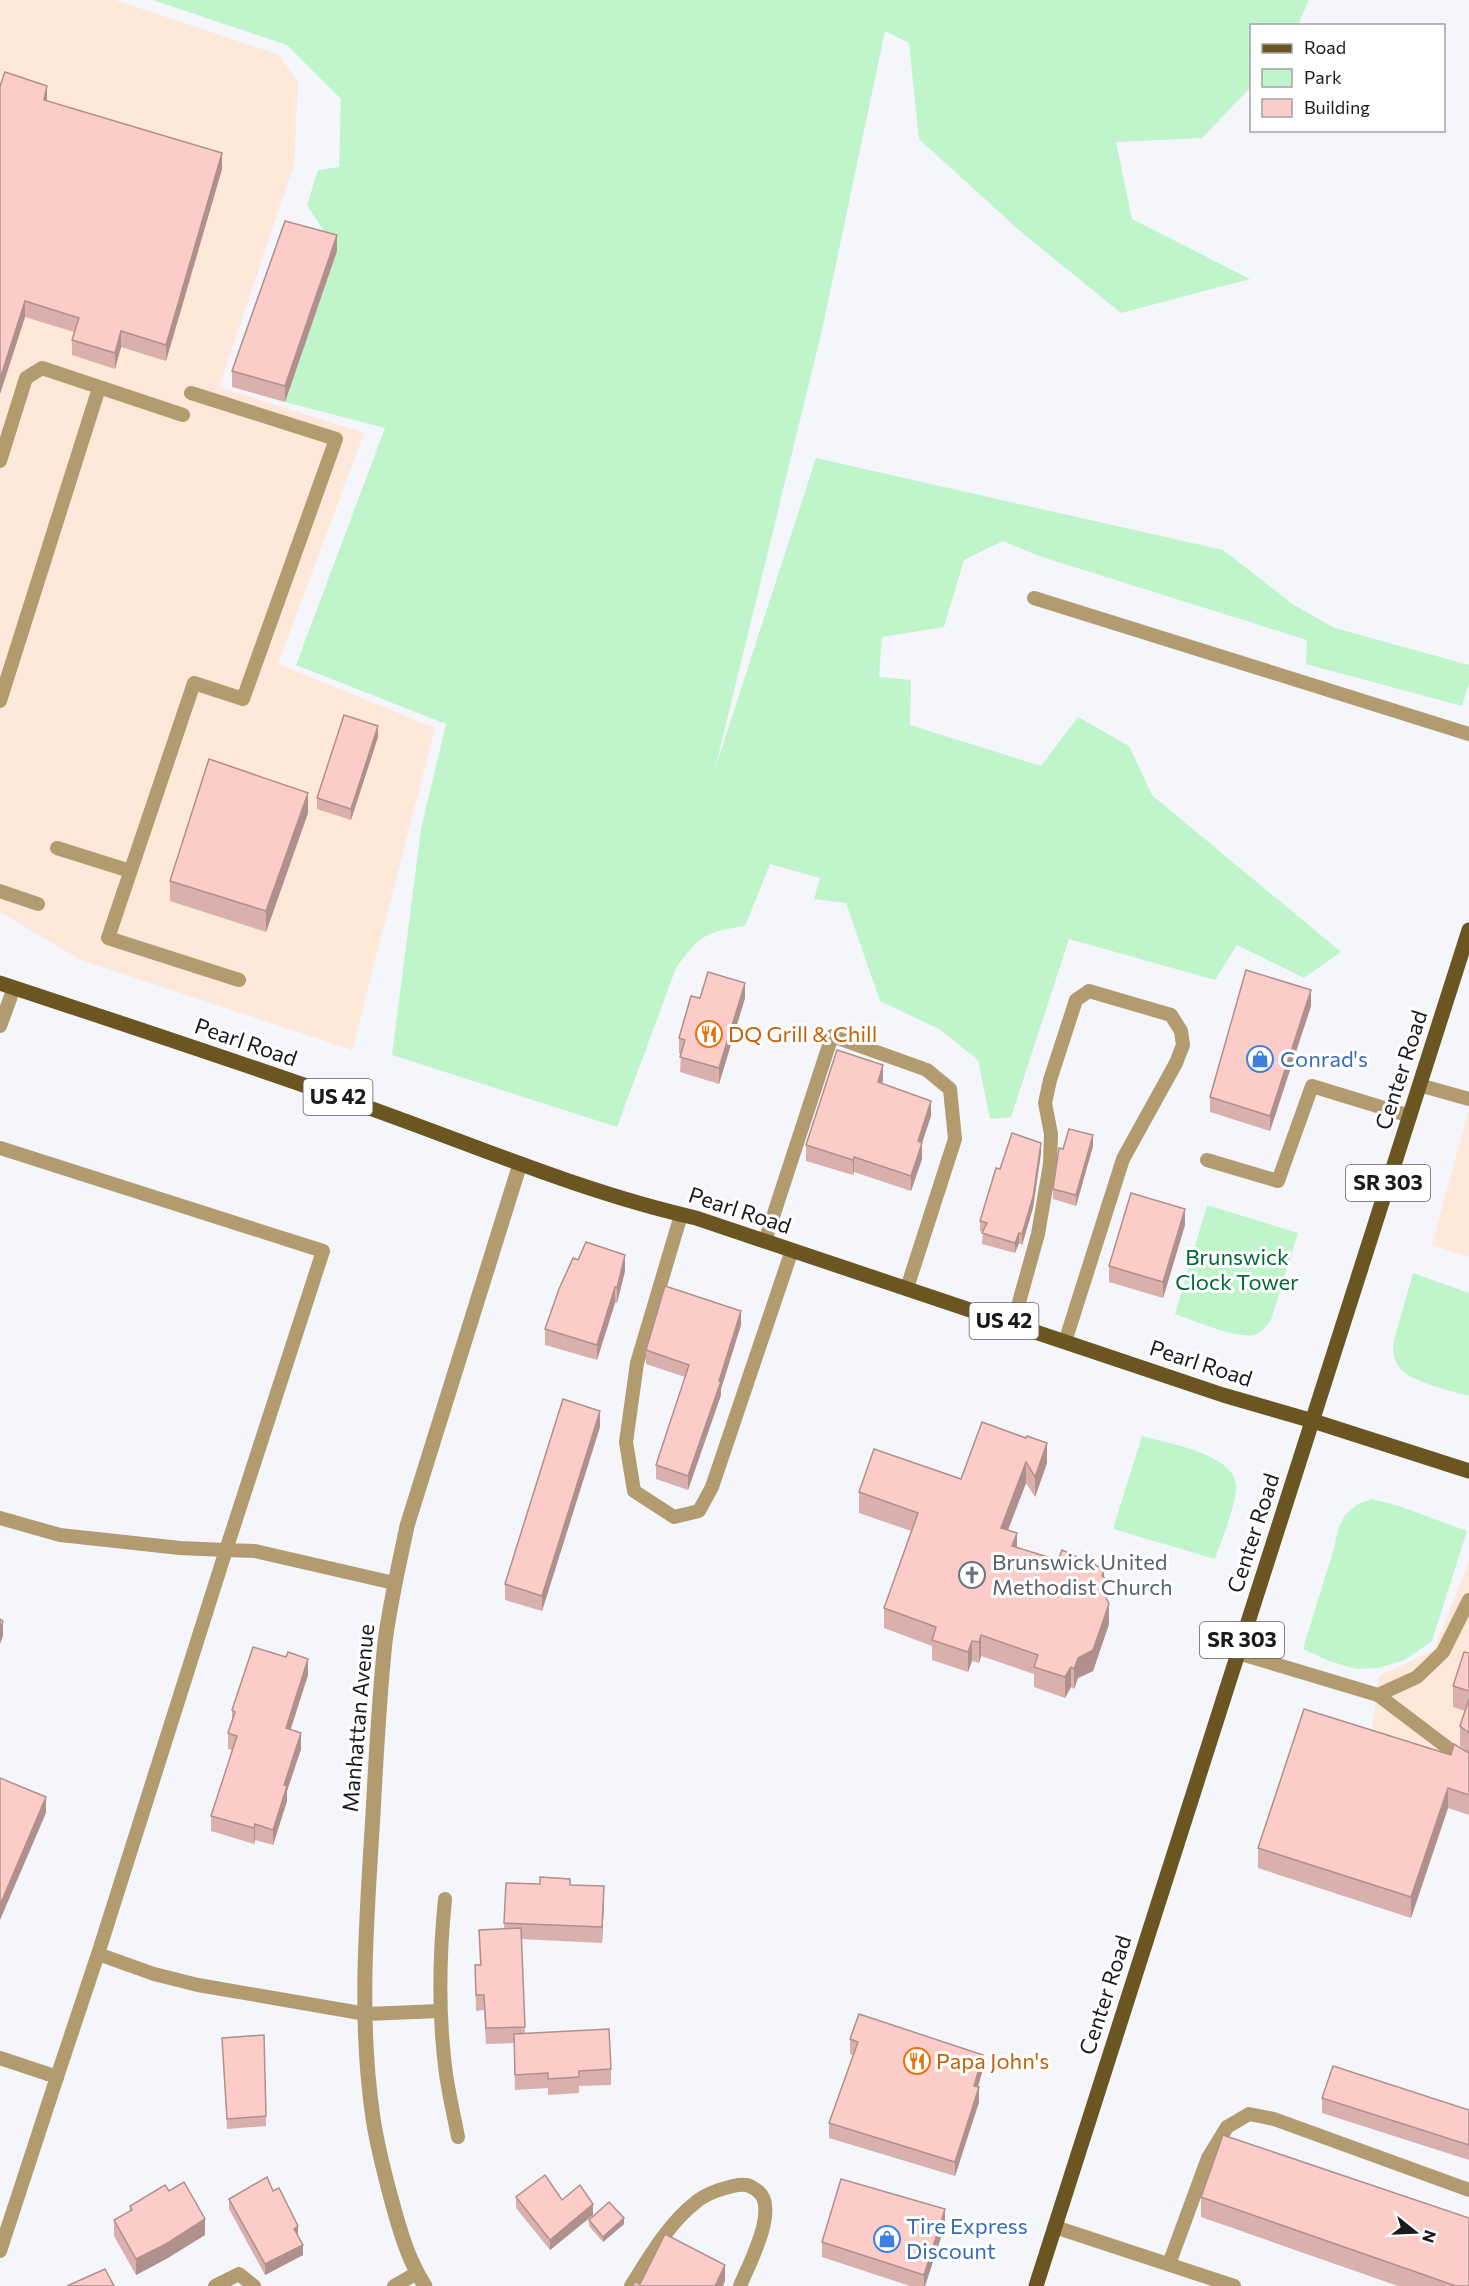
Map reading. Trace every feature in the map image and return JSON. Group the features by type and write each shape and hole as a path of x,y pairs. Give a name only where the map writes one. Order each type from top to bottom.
{"main road":[{"name":"Center Road","path":"1036,2286 1469,930"},
{"name":"Pearl Road","path":"7,986 362,1105 520,1164 616,1196 765,1241 1223,1395 1469,1471"}],"street":[{"name":"Manhattan Avenue","path":"421,2279 397,2221 373,2118 366,2014 368,1888 385,1643 394,1583 407,1526 520,1164"}],"lane":[{"path":"0,461 26,378 42,368 183,415"},
{"path":"0,701 99,388"},
{"path":"191,393 336,439 243,699 194,683 108,938 239,980"},
{"path":"1034,597 1469,735"},
{"path":"57,848 130,871"},
{"path":"0,891 38,904"},
{"path":"0,1026 7,986"},
{"path":"1013,1323 1038,1234 1050,1164 1051,1134 1045,1103 1076,1000 1089,991 1171,1015 1181,1031 1183,1045 1176,1063 1123,1159 1065,1342"},
{"path":"765,1241 832,1036 927,1070 950,1089 955,1139 907,1288"},
{"path":"1419,1085 1469,1100"},
{"path":"1208,1160 1278,1181 1312,1086 1410,1116"},
{"path":"0,1148 323,1251 0,2252"},
{"path":"681,1215 637,1363 626,1442 634,1491 674,1517 699,1511 712,1487 792,1250"},
{"path":"0,1518 60,1535 180,1548 255,1551 394,1583"},
{"path":"1378,1695 1417,1677 1443,1652 1469,1600"},
{"path":"1238,1653 1378,1695 1469,1764"},
{"path":"445,1899 440,1954 440,2011 446,2074 459,2137"},
{"path":"98,1954 154,1974 198,1985 366,2014 440,2011"},
{"path":"0,2058 57,2078"},
{"path":"1169,2264 1208,2158 1227,2127 1249,2114 1274,2119 1469,2190"},
{"path":"631,2286 664,2235 696,2202 720,2189 747,2184 759,2191 766,2200 767,2213 740,2286"},
{"path":"1055,2226 1234,2286"},
{"path":"215,2286 239,2274 254,2286"},
{"path":"394,2286 421,2279"}],"shaded area":[{"path":"0,0 115,0 279,55 298,82 294,165 219,387 364,433 278,664 435,728 352,1050 81,960 0,912"},
{"path":"1469,1109 1469,1257 1432,1245"},
{"path":"1469,1562 1469,1775 1443,1766 1372,1728 1379,1676 1434,1650"}],"green space":[{"path":"153,0 1309,0 1298,24 1250,24 1250,88 1202,138 1116,142 1132,219 1250,279 1121,313 1021,232 919,139 909,43 885,31 822,330 715,769 816,458 1223,550 1294,605 1335,628 1469,665 1469,683 1462,706 1306,664 1307,640 1039,556 1003,541 964,560 944,627 882,637 879,677 911,680 910,725 1041,766 1078,717 1129,746 1152,795 1341,952 1304,978 1237,945 1215,980 1069,939 1011,1117 990,1119 978,1060 939,1029 880,1001 846,903 814,899 820,878 770,864 745,926 721,930 704,937 691,948 676,968 617,1127 392,1055 421,829 446,724 296,665 385,428 285,402 337,251 307,205 318,170 339,167 341,99 287,45"},
{"name":"Brunswick Clock Tower","path":"1207,1205 1298,1233 1271,1320 1256,1334 1226,1332 1175,1314"},
{"path":"1413,1273 1469,1293 1469,1396 1411,1377 1396,1362 1393,1344"},
{"path":"1142,1436 1182,1446 1212,1457 1232,1474 1236,1491 1215,1559 1113,1529"},
{"path":"1372,1499 1399,1506 1467,1531 1432,1641 1405,1660 1378,1668 1356,1669 1329,1661 1303,1649 1338,1529 1345,1515 1358,1504"}],"building":[{"path":"5,72 47,86 44,100 222,153 166,345 121,331 115,353 72,340 79,318 25,301 0,379 0,86"},
{"path":"285,221 337,235 285,386 232,371"},
{"path":"344,715 378,726 351,809 317,798"},
{"path":"209,759 308,793 266,911 170,881"},
{"name":"Conrad's","path":"1246,970 1311,990 1270,1116 1210,1097"},
{"name":"DQ Grill & Chill","path":"708,972 745,983 719,1068 680,1057 685,1040 679,1038 691,996 700,998"},
{"path":"837,1050 883,1065 878,1082 931,1101 918,1141 922,1143 911,1176 854,1157 853,1160 806,1145"},
{"path":"1069,1129 1093,1135 1076,1195 1053,1189 1059,1148 1063,1149"},
{"path":"1012,1133 1041,1143 1033,1197 1022,1234 1019,1233 1015,1243 982,1233 987,1223 980,1221 996,1168 1000,1169"},
{"path":"1131,1193 1185,1209 1163,1282 1109,1266"},
{"path":"586,1242 625,1255 617,1288 615,1287 597,1345 545,1329 573,1258 578,1260"},
{"path":"665,1286 741,1311 719,1381 721,1381 688,1476 656,1465 689,1365 646,1350"},
{"path":"563,1399 600,1411 542,1596 505,1584"},
{"name":"Brunswick United Methodist Church","path":"982,1422 1047,1443 1035,1477 1026,1462 1001,1528 1017,1533 1012,1546 1058,1560 1062,1550 1104,1569 1102,1576 1106,1579 1102,1589 1109,1604 1093,1650 1078,1658 1074,1669 1071,1667 1065,1677 1034,1667 1038,1655 981,1635 979,1642 972,1641 968,1652 932,1640 936,1627 884,1608 918,1513 859,1492 874,1449 961,1479"},
{"path":"253,1647 286,1657 288,1652 308,1659 286,1728 301,1733 284,1785 287,1786 273,1830 255,1824 254,1828 211,1816 237,1736 228,1733 235,1712 232,1710"},
{"path":"1464,1652 1469,1653 1469,1691 1453,1686"},
{"path":"1469,1699 1469,1733 1460,1726"},
{"path":"1304,1709 1451,1755 1454,1744 1469,1752 1469,1795 1448,1788 1411,1897 1258,1848"},
{"path":"0,1778 46,1797 0,1905"},
{"path":"540,1877 570,1879 570,1885 604,1886 602,1927 504,1923 506,1883 540,1884"},
{"path":"521,1928 525,2027 486,2028 484,1995 476,1995 475,1965 481,1965 479,1930"},
{"path":"859,2014 983,2055 974,2086 979,2087 955,2162 829,2123 858,2042 850,2039"},
{"path":"609,2029 611,2069 579,2071 579,2077 548,2079 548,2073 515,2075 514,2034"},
{"path":"264,2035 266,2116 227,2119 222,2038"},
{"path":"1333,2066 1469,2110 1469,2145 1322,2098"},
{"path":"1223,2135 1469,2218 1469,2286 1456,2286 1201,2197"},
{"path":"545,2175 562,2200 580,2185 593,2204 550,2240 516,2197"},
{"path":"267,2177 273,2191 279,2188 298,2226 294,2229 303,2245 265,2264 229,2199"},
{"path":"841,2179 945,2209 924,2275 822,2242"},
{"path":"184,2182 205,2219 166,2244 136,2259 114,2220 132,2210 130,2206 165,2185 169,2191"},
{"path":"609,2202 624,2218 603,2237 589,2220"},
{"path":"665,2234 725,2265 715,2286 632,2286 635,2282 640,2284"},
{"path":"105,2269 114,2286 67,2286"}],"place":[{"name":"DQ Grill & Chill","path":"709,1034"},
{"name":"Conrad's","path":"1260,1059"},
{"name":"Brunswick United Methodist Church","path":"972,1575"},
{"name":"Papa John's","path":"917,2061"},
{"name":"Tire Express Discount","path":"887,2239"}]}
